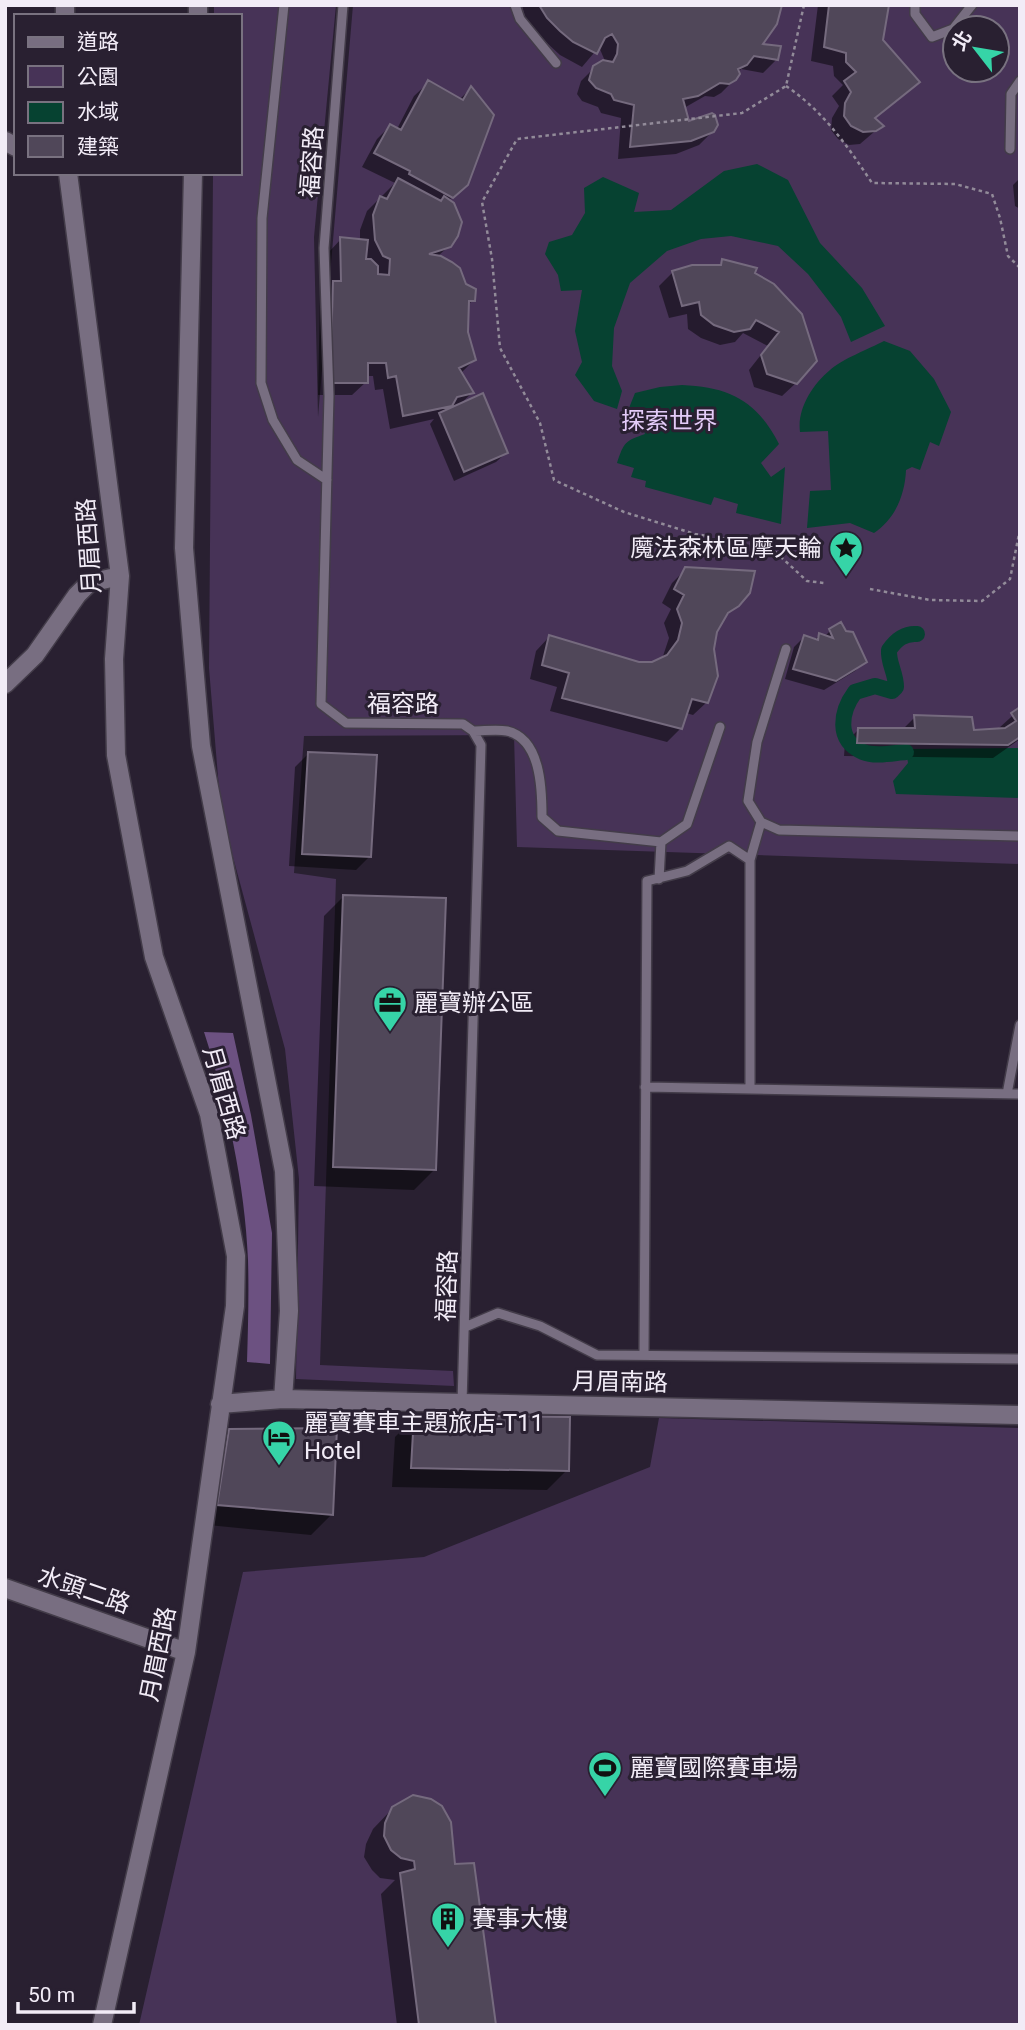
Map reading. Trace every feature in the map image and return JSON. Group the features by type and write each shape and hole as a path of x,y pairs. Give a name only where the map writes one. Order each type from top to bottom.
{"street":[{"name":"月眉西路","path":"68,175 120,576 114,659 116,755 154,957 209,1114 236,1256 235,1306 186,1652 102,2025"},
{"path":"193,175 184,548 201,746 284,1171 289,1311 284,1399"},
{"path":"5,684 35,655 77,595 89,583 120,576"},
{"name":"月眉南路","path":"220,1404 284,1399 1020,1415"},
{"name":"水頭二路","path":"5,1588 186,1652"}],"lane":[{"path":"284,5 262,218 261,383 273,420 297,460 327,480"},
{"name":"福容路","path":"343,5 324,247 329,396 321,704 346,723 463,724 473,730 481,745 463,1403"},
{"path":"514,5 520,19 556,63"},
{"path":"915,5 915,14 932,37 953,29 972,5"},
{"path":"1010,149 1011,94 1020,81"},
{"path":"786,649 757,742 748,801 761,822 779,830 1020,836"},
{"path":"473,730 508,731 531,748 541,783 542,817 558,831 661,842 687,824 720,727"},
{"path":"750,1088 750,860 761,822"},
{"path":"659,878 661,842"},
{"path":"644,1355 647,881 687,871 729,846 750,860"},
{"path":"1007,1094 1020,1025"},
{"path":"645,1087 1020,1094"},
{"path":"465,1327 498,1313 540,1326 597,1355 1020,1360"}],"path":[{"path":"804,5 786,86 743,113 517,139 482,202 492,260 500,348 540,423 554,480 625,512 695,534 769,546 807,581 824,583"},
{"path":"786,86 807,100 842,137 872,183 955,184 992,194 1008,256 1020,268"},
{"path":"1020,459 1020,470"},
{"path":"870,589 930,600 982,601 1010,579 1020,528"}],"green space":[{"name":"探索世界","path":"214,5 336,5 314,237 318,417 353,5 1020,5 1020,864 517,847 514,735 304,736 294,873 336,879 320,1365 453,1371 454,1386 296,1379 299,1179 285,1049 221,813 209,668 213,175 242,175 242,14 214,14"},
{"name":"麗寶國際賽車場","path":"659,1418 1020,1428 1020,2025 139,2025 243,1572 424,1557 650,1467"}],"shaded area":[{"path":"204,1032 233,1033 251,1115 272,1233 270,1364 247,1362 248,1260 243,1202 227,1116"}],"water":[{"path":"757,164 788,180 820,243 862,288 885,326 851,342 841,317 808,274 778,246 731,236 701,239 667,251 630,283 614,328 612,366 622,391 617,409 594,401 575,375 582,362 575,331 582,290 561,291 558,275 545,254 549,242 572,235 585,213 584,188 603,177 639,193 634,212 671,210 724,171"},
{"path":"884,341 910,351 934,379 951,412 939,446 930,442 920,470 912,467 906,470 904,488 893,514 874,533 850,523 807,528 810,491 831,490 828,431 800,432 803,406 817,383 830,370"},
{"path":"682,385 714,389 740,399 761,417 770,429 779,444 761,463 771,477 785,467 781,524 736,513 738,504 714,497 711,505 645,487 646,481 631,477 634,468 617,463 626,443 645,434 638,417 627,413 635,393"},
{"path":"1020,748 1020,798 896,794 893,781 908,763 906,749"}],"building":[{"path":"539,5 782,5 777,24 763,44 781,46 778,60 754,56 747,65 738,69 740,74 736,80 729,84 720,83 698,96 683,99 689,121 712,113 715,115 718,125 714,132 691,141 630,147 634,105 614,100 611,94 596,88 589,80 593,66 603,60 613,62 617,54 618,44 612,34 605,38 597,54 573,42 547,18"},
{"path":"829,5 889,5 883,40 920,82 875,118 884,126 876,131 863,132 851,126 844,116 845,103 851,92 844,81 856,72 846,62 846,53 824,47"},
{"path":"428,80 463,100 471,86 494,115 468,185 453,198 409,174 410,171 374,153 390,124 401,130"},
{"path":"398,178 441,201 444,196 454,203 462,222 458,236 451,247 429,254 452,262 460,268 466,284 476,289 475,301 469,301 468,332 476,360 459,368 474,393 457,397 452,406 403,416 396,376 388,378 386,363 368,363 368,383 330,383 333,281 341,281 340,237 368,240 366,259 371,259 378,266 378,274 389,275 390,259 383,256 375,240 373,215 380,196 387,199"},
{"path":"722,259 757,268 755,273 774,284 802,314 817,361 797,384 767,374 761,355 779,332 756,320 750,329 734,332 714,325 701,315 699,302 682,306 672,271 692,265 721,265"},
{"path":"483,393 508,453 464,472 439,413"},
{"path":"685,567 755,571 750,593 739,606 728,613 717,632 714,649 718,676 708,703 692,699 682,729 562,698 569,673 542,665 549,635 639,662 652,662 667,655 678,640 682,623 677,609 684,595 674,589"},
{"path":"841,622 846,631 853,632 867,662 836,681 793,669 804,635 818,640 819,633 833,638 829,629"},
{"path":"1020,707 1020,737 1008,745 857,743 858,728 915,728 914,715 972,717 974,730 1005,728 1016,721 1011,713"},
{"path":"308,752 377,755 371,857 302,854"},
{"name":"麗寶辦公區","path":"343,895 446,898 436,1170 333,1167"},
{"path":"414,1415 570,1417 569,1471 411,1468"},
{"name":"麗寶賽車主題旅店-T11 Hotel","path":"337,1428 333,1515 217,1505 229,1429"},
{"name":"賽事大樓","path":"413,1795 431,1799 442,1806 451,1822 455,1864 474,1863 496,2025 419,2025 400,1873 415,1869 414,1861 401,1858 391,1850 384,1836 385,1823 392,1807"}],"waterway":[{"path":"906,752 863,752 848,740 843,725 846,708 855,692 875,686 892,691 896,687 889,650 901,638 917,634"}],"place":[{"name":"魔法森林區摩天輪","path":"846,578"},
{"name":"麗寶辦公區","path":"390,1033"},
{"name":"麗寶賽車主題旅店-T11 Hotel","path":"279,1467"},
{"name":"麗寶國際賽車場","path":"605,1798"},
{"name":"賽事大樓","path":"448,1949"}]}
